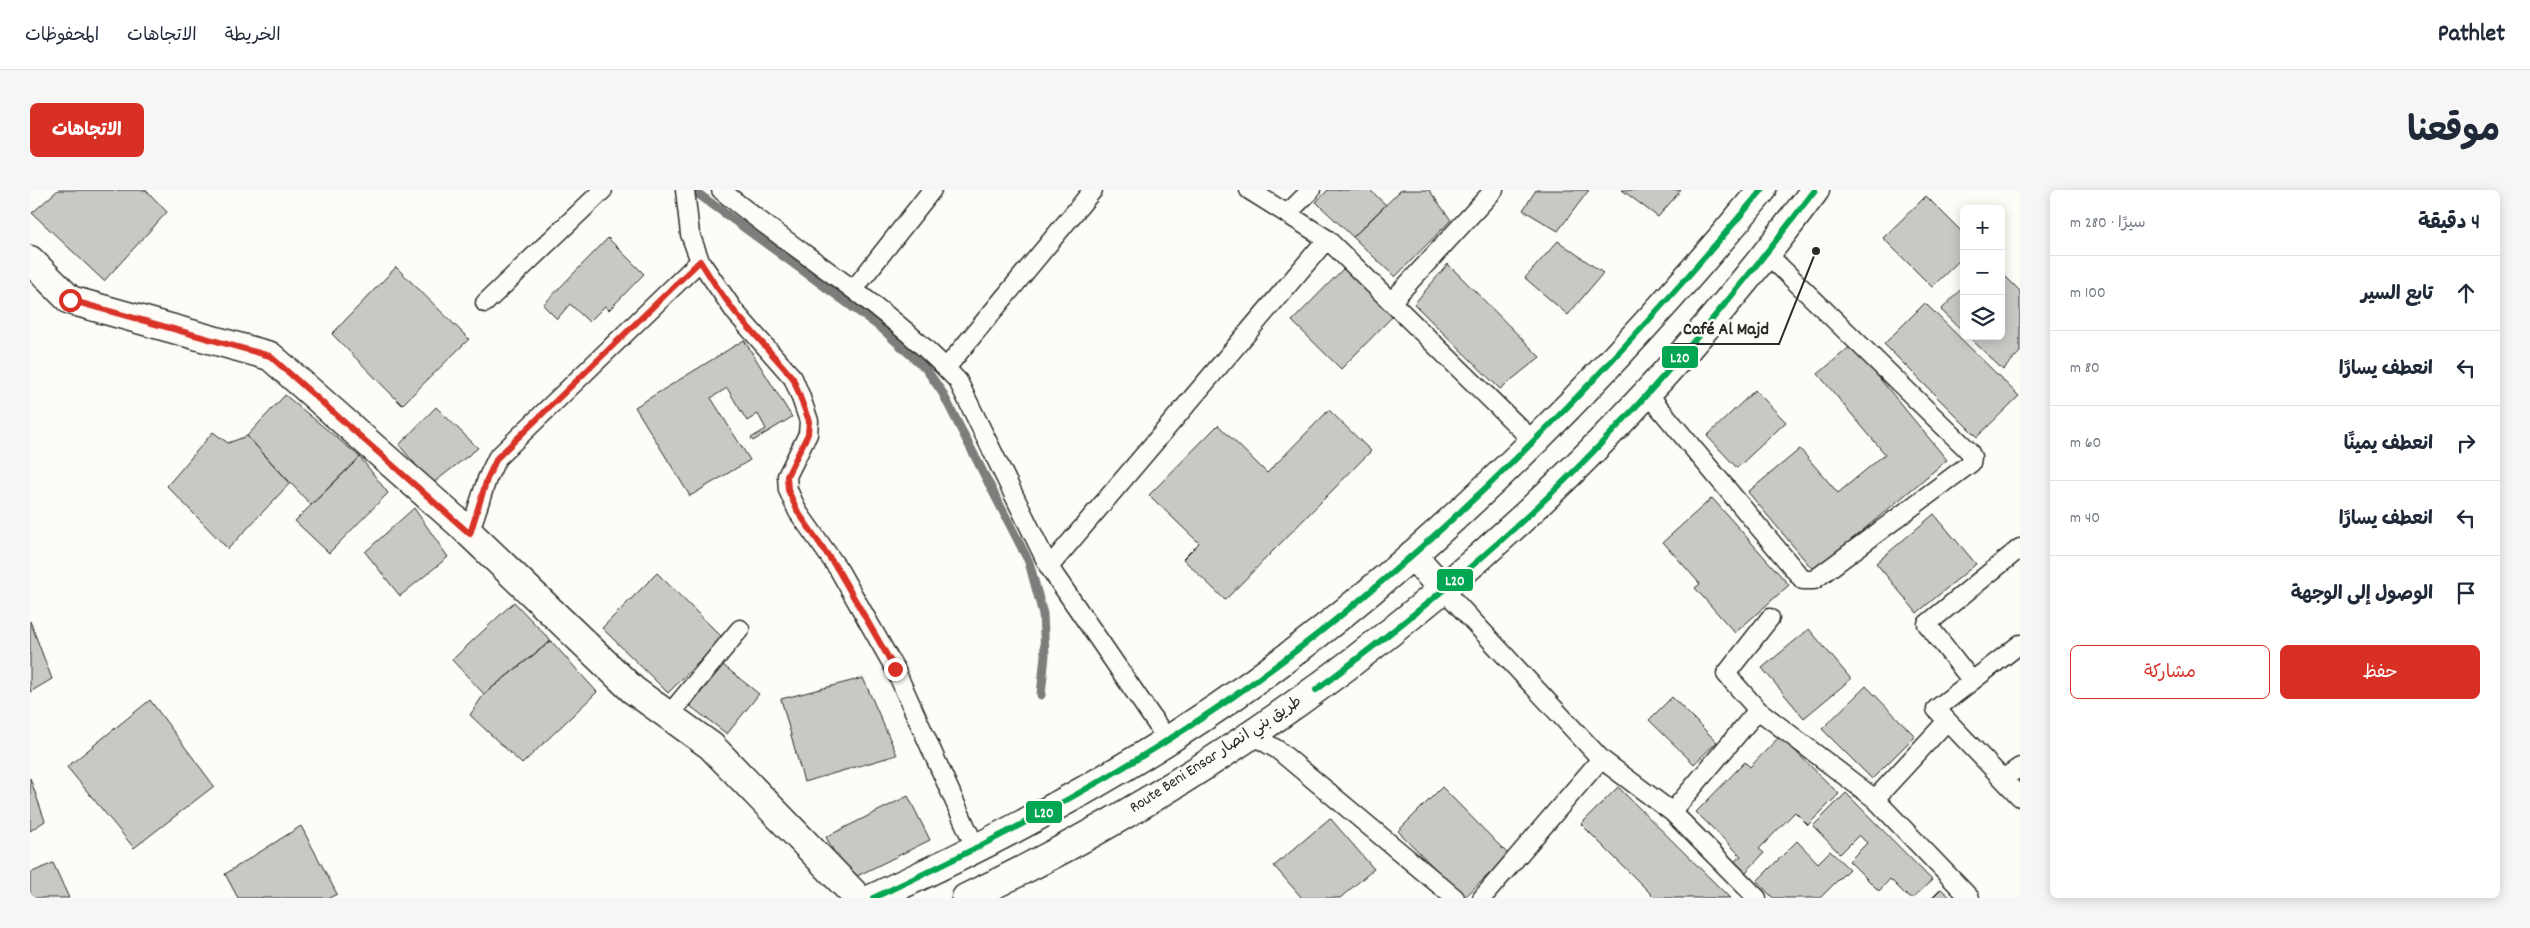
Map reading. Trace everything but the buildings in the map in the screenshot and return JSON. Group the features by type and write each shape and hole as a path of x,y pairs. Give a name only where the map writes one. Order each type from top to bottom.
{"main road":[{"path":"873,898 976,849 1048,811 1167,740 1252,683 1319,633 1412,555 1534,442 1658,312 1762,190"},
{"name":"Route Beni Ensar طريق بني انصار","path":"966,898 1102,828 1252,735 1343,671 1444,590 1533,510 1647,393 1768,254 1815,190"},
{"path":"30,260 70,300 270,356 470,534 633,690 711,746 858,898"},
{"path":"1412,555 1444,590"}],"lane":[{"path":"485,303 603,190"},
{"path":"685,190 690,234 700,261 735,312 793,378 809,421 808,434 787,476 788,490 798,512 838,570 895,669 976,849"},
{"path":"722,190 751,215 854,289 946,368 958,381 1049,567 1167,740"},
{"path":"854,289 931,190"},
{"path":"946,368 1093,190"},
{"path":"1249,190 1327,239 1534,442"},
{"path":"1287,214 1311,190"},
{"path":"1392,301 1494,190"},
{"path":"1049,567 1327,239"},
{"path":"1647,393 1803,580 1814,580 1970,463 1972,457 1969,451 1768,254"},
{"path":"470,534 487,479 497,458 700,261"},
{"path":"1972,681 1927,624 2020,548"},
{"path":"1444,590 1601,759 1672,812 1757,898"},
{"path":"1770,618 1726,674 1758,710 1875,799 1970,898"},
{"path":"668,716 740,629"},
{"path":"2020,644 1936,709 1946,722 2004,778 2020,797"},
{"path":"1672,812 1758,710"},
{"path":"1875,799 1946,722"},
{"path":"1252,735 1278,750 1455,898"},
{"path":"1482,898 1601,759"},
{"path":"2004,778 2020,767"}],"waterway":[{"path":"693,190 880,327 926,369 942,392 1029,562 1043,614 1045,655 1041,695"}],"transit line":[{"name":"L20","path":"873,898 1020,825 1116,772 1254,682 1325,628 1393,572 1523,452 1646,324 1762,190"},
{"name":"L20","path":"1316,690 1395,630 1446,588 1561,485 1675,363 1746,278 1815,190"}],"place":[{"name":"Café Al Majd","path":"1816,251"}],"route":[{"path":"70,300 270,356 470,534 487,479 497,458 510,443 700,261 735,312 793,378 809,421 808,434 787,476 788,490 798,512 817,543 838,570 895,669"}]}
